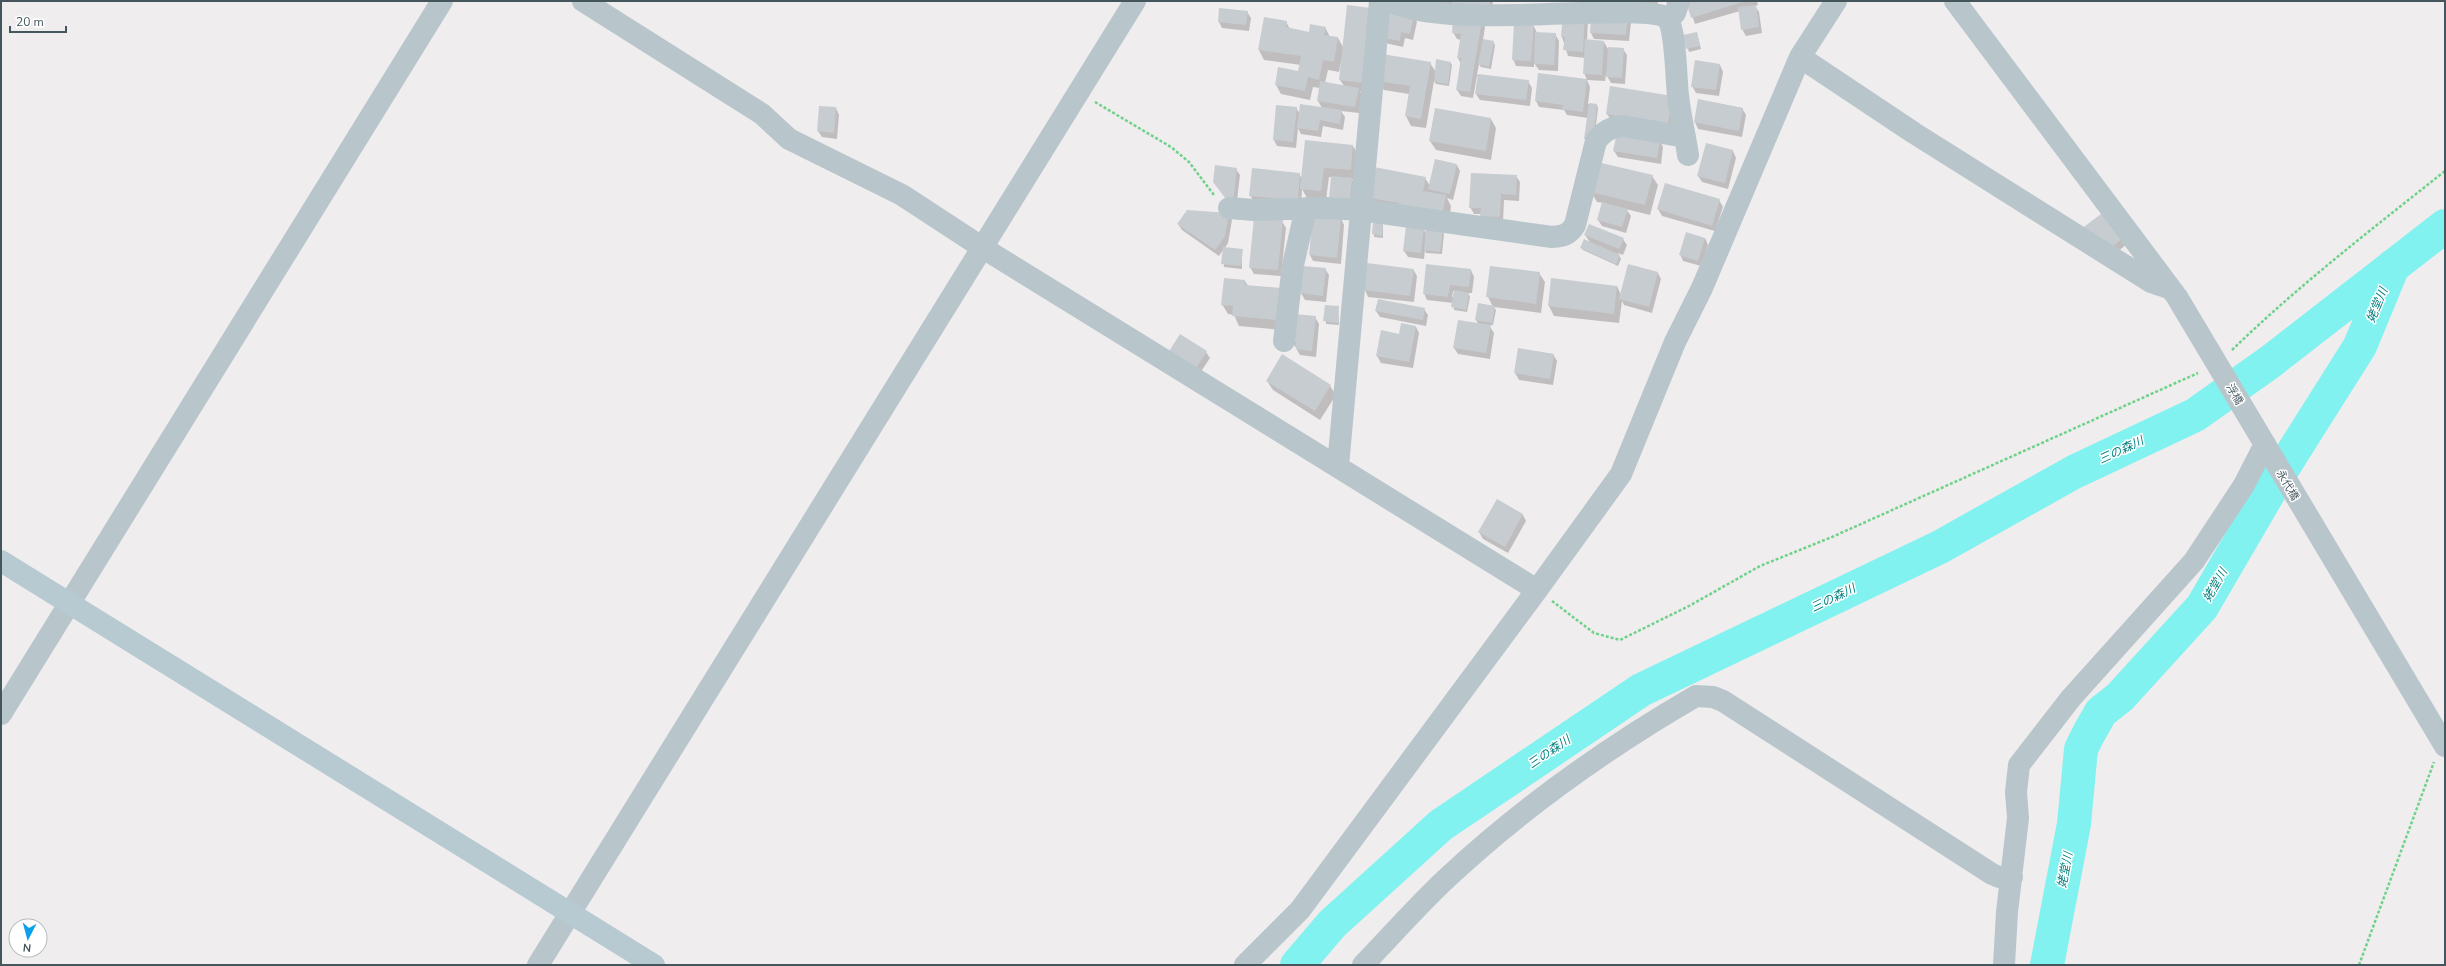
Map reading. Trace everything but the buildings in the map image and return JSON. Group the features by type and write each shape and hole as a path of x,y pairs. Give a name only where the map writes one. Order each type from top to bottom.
{"street":[{"path":"1,714 71,604 442,1"},
{"path":"583,1 762,114 789,139 902,195 983,248 1538,590"},
{"path":"538,965 1135,1"},
{"path":"1338,466 1380,1"},
{"path":"1229,208 1254,210 1306,208 1361,210 1524,233 1563,236 1569,233 1575,225 1596,141 1601,134 1613,127 1623,126 1686,146 1673,38 1673,10 1588,7 1506,12 1437,13 1404,7 1390,1"},
{"path":"1245,965 1300,910 1538,590 1620,474 1675,342 1702,288 1800,57 1836,1"},
{"name":"浮橋","path":"1955,1 2170,288 2218,364 2267,449"},
{"path":"1800,57 1914,133 2151,282 2170,288"},
{"path":"1284,340 1293,265 1306,208"},
{"path":"2004,965 2018,818 2016,792 2019,766 2071,698 2194,562 2267,449"},
{"name":"永代橋","path":"2267,449 2444,742"},
{"path":"1,561 654,965"},
{"path":"1363,965 1446,879 1512,824 1592,762 1696,696 1713,697 1723,701 1992,874 2000,877 2012,877"}],"path":[{"path":"1080,92 1171,147 1189,162 1209,190 1229,208"},
{"path":"1538,590 1594,633 1620,640 1689,606 1760,566 1832,536 2218,364 2269,314 2328,263 2445,171"},
{"path":"2359,965 2444,742"}],"waterway":[{"name":"三の森川","path":"1297,965 1332,924 1441,825 1641,690 1940,547 2074,472 2195,415 2270,362 2445,226"},
{"name":"姥堂川","path":"2047,965 2074,824 2081,749 2101,712 2120,697 2202,607 2283,468 2360,346 2393,266"}]}
